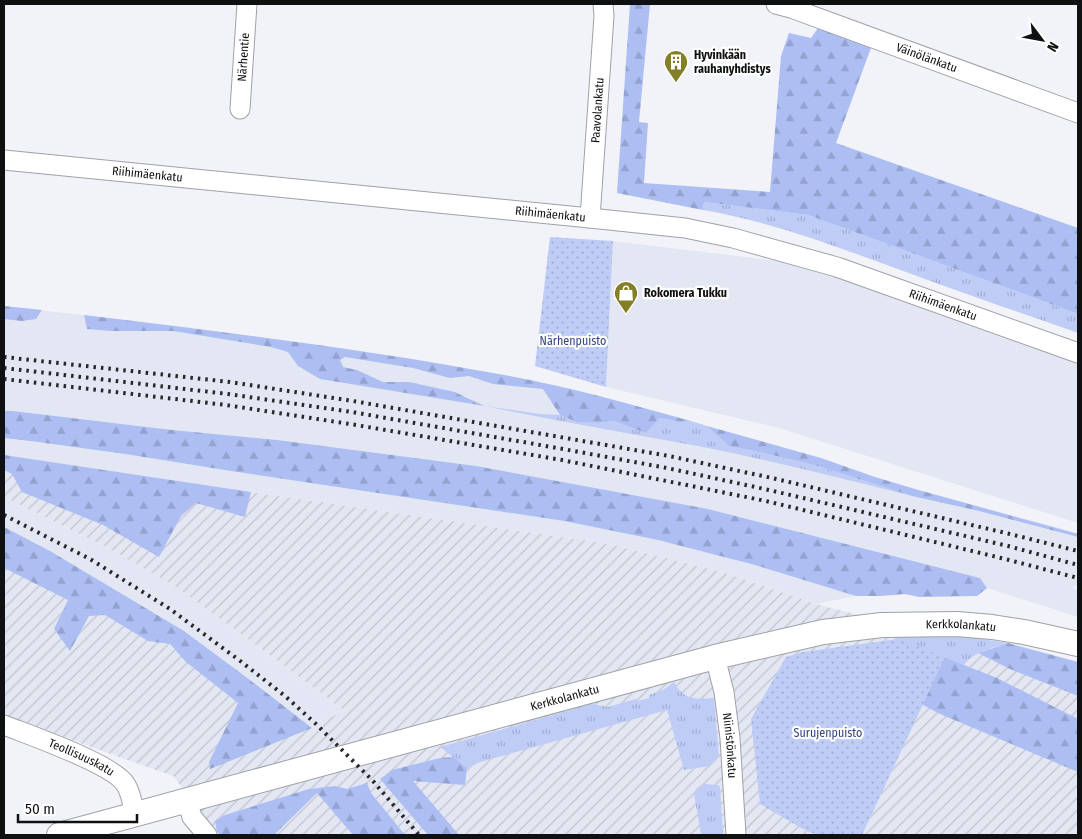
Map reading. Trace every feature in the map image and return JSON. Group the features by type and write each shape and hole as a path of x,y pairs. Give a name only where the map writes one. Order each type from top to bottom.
{"main road":[{"name":"Kerkkolankatu","path":"59,835 715,657 823,632 882,625 957,624 1024,632 1078,644"}],"street":[{"name":"Närhentie","path":"240,109 247,4"},
{"name":"Paavolankatu","path":"590,218 604,16 603,4"},
{"name":"Väinölänkatu","path":"776,4 1078,113"},
{"name":"Riihimäenkatu","path":"4,160 685,228 741,240 837,267 1078,353"},
{"name":"Niinistönkatu","path":"715,657 724,692 730,738 736,835"},
{"name":"Teollisuuskatu","path":"4,725 91,760 113,772 126,784 135,815"},
{"path":"187,800 192,817 207,835"}],"shaded area":[{"path":"613,241 803,264 1078,363 1078,523 779,428 606,387"},
{"path":"4,306 186,327 358,351 504,375 563,387 776,445 914,491 1078,534 1078,586 1074,585 1073,588 1078,591 1078,617 987,588 980,578 708,509 172,430 4,411"},
{"path":"4,438 125,454 564,521 658,540 755,565 856,596 816,604 722,572 609,544 4,455"},
{"path":"4,455 609,544 722,572 816,604 1078,671 1078,835 220,835 173,776 4,716 4,527 50,551 184,631 312,728 321,720 346,712 176,587 110,549 4,497"},
{"path":"4,497 110,549 176,587 347,713 321,720 312,728 184,631 50,551 4,527"}],"green space":[{"path":"630,4 650,4 639,122 648,123 644,183 770,192 781,56 789,33 811,38 820,25 872,45 836,143 1078,228 1078,314 808,215 704,202 703,210 617,193"},
{"path":"704,202 808,215 1078,314 1078,333 806,236 755,221 703,210"},
{"name":"Närhenpuisto","path":"550,237 613,241 606,387 535,366"},
{"path":"4,306 42,310 36,319 22,321 4,319"},
{"path":"84,315 399,357 528,379 691,421 680,422 660,418 646,433 614,421 597,423 577,422 560,415 543,389 493,384 469,376 450,378 413,368 345,357 340,360 343,367 357,370 383,382 409,382 455,392 485,406 320,379 298,366 288,352 271,347 173,331 87,329"},
{"path":"485,406 560,415 577,422 597,423 614,421 646,433 660,418 680,422 691,421 707,426 729,446 818,466 912,496 725,451"},
{"path":"4,411 277,440 476,466 708,509 980,578 987,588 977,596 919,597 905,594 856,596 755,565 658,540 564,521 125,454 4,438"},
{"path":"707,426 821,458 915,489 1078,534 1078,537 979,511 912,496 818,466 729,446"},
{"path":"4,455 251,492 245,517 196,503 181,516 159,557 103,525 22,492 12,474 4,470"},
{"path":"4,527 50,551 184,631 312,728 210,769 209,762 238,703 186,662 170,644 148,641 105,615 89,616 70,651 54,629 68,600 4,568"},
{"path":"895,637 969,637 1008,643 978,653 964,665 898,639 894,640"},
{"path":"898,639 997,678 1078,719 1078,772 940,714 923,705 886,677"},
{"name":"Surujenpuisto","path":"898,639 945,657 862,835 817,835 760,804 751,719 786,657 803,652"},
{"path":"1008,643 1078,662 1078,696 1010,669 978,653"},
{"path":"674,682 677,688 685,695 700,699 712,698 714,700 719,756 710,766 684,770 667,710 480,762 467,768 440,747 592,704 608,707 636,699 637,701 649,698 649,695 663,690"},
{"path":"453,757 467,768 465,785 413,781 459,835 428,835 380,779 392,770 440,758"},
{"path":"367,783 371,793 405,835 353,835 317,793 274,835 220,835 217,832 215,821 225,815 309,789 335,786 347,789"},
{"path":"705,784 719,785 720,788 722,835 701,834 694,794 697,788"}],"railway":[{"path":"4,357 230,382 353,401 669,456 772,478 1078,551"},
{"path":"4,368 228,394 352,412 667,468 1008,546 1078,565"},
{"path":"4,379 226,405 562,460 766,501 1078,578"},
{"path":"4,515 90,559 170,609 239,660 285,696 316,724 373,781 419,835"}],"place":[{"name":"Hyvinkään rauhanyhdistys","path":"676,83"},
{"name":"Rokomera Tukku","path":"626,314"}]}
